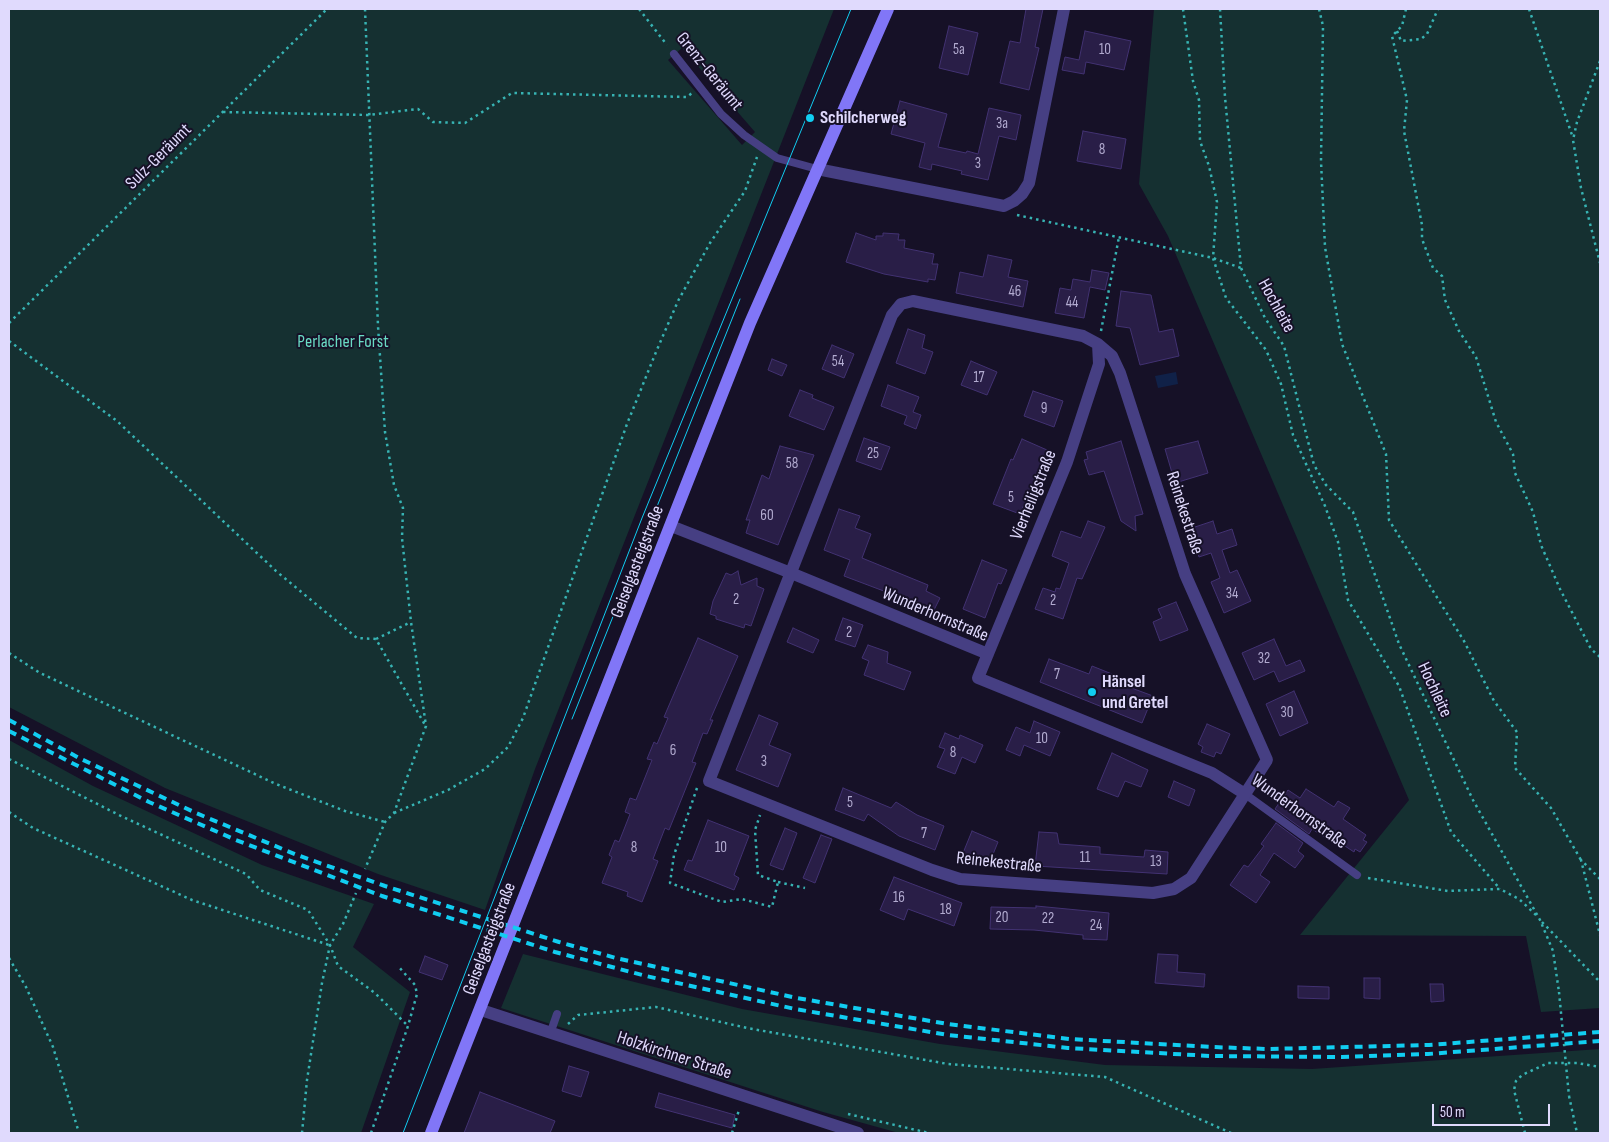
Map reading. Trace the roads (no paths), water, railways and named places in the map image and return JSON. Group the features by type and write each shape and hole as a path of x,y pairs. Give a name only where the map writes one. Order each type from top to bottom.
{"main road":[{"name":"Geiselgasteigstraße","path":"431,1133 750,323 888,9"}],"street":[{"path":"818,169 1004,206 1022,194 1028,183 1064,9"},
{"name":"Reinekestraße","path":"913,302 1084,336 1098,344 1112,356 1120,373 1185,574 1267,760 1191,878 1174,889 1153,893 960,879 932,870 709,780 878,349 892,316 902,304 913,302"},
{"name":"Vierheiligstraße","path":"988,654 1067,462 1099,364 1098,344"},
{"name":"Wunderhornstraße","path":"671,526 988,654 978,678 1212,773 1245,794"},
{"name":"Holzkirchner Straße","path":"481,1010 815,1128 858,1133"}],"lane":[{"name":"Grenz-Geräumt","path":"674,54 720,114 761,147 777,158 818,169"},
{"name":"Wunderhornstraße","path":"1245,794 1356,875"},
{"path":"550,1034 556,1017"}],"water":[{"path":"1176,372 1178,384 1158,388 1155,376"}],"tram line":[{"path":"403,1133 642,518 851,9"},
{"path":"572,719 740,299"}],"railway":[{"path":"9,720 81,759 196,813 297,855 385,886 559,942 616,958 797,998 948,1024 1069,1039 1212,1047 1268,1049 1429,1045 1600,1032"},
{"path":"9,731 149,802 236,840 382,896 555,952 646,976 795,1009 948,1035 1068,1048 1211,1056 1342,1057 1428,1054 1600,1041"}],"place":[{"name":"Schilcherweg","path":"810,118"},
{"name":"Hänsel und Gretel","path":"1092,692"}],"park label":[{"name":"Perlacher Forst","path":"343,342"}]}
